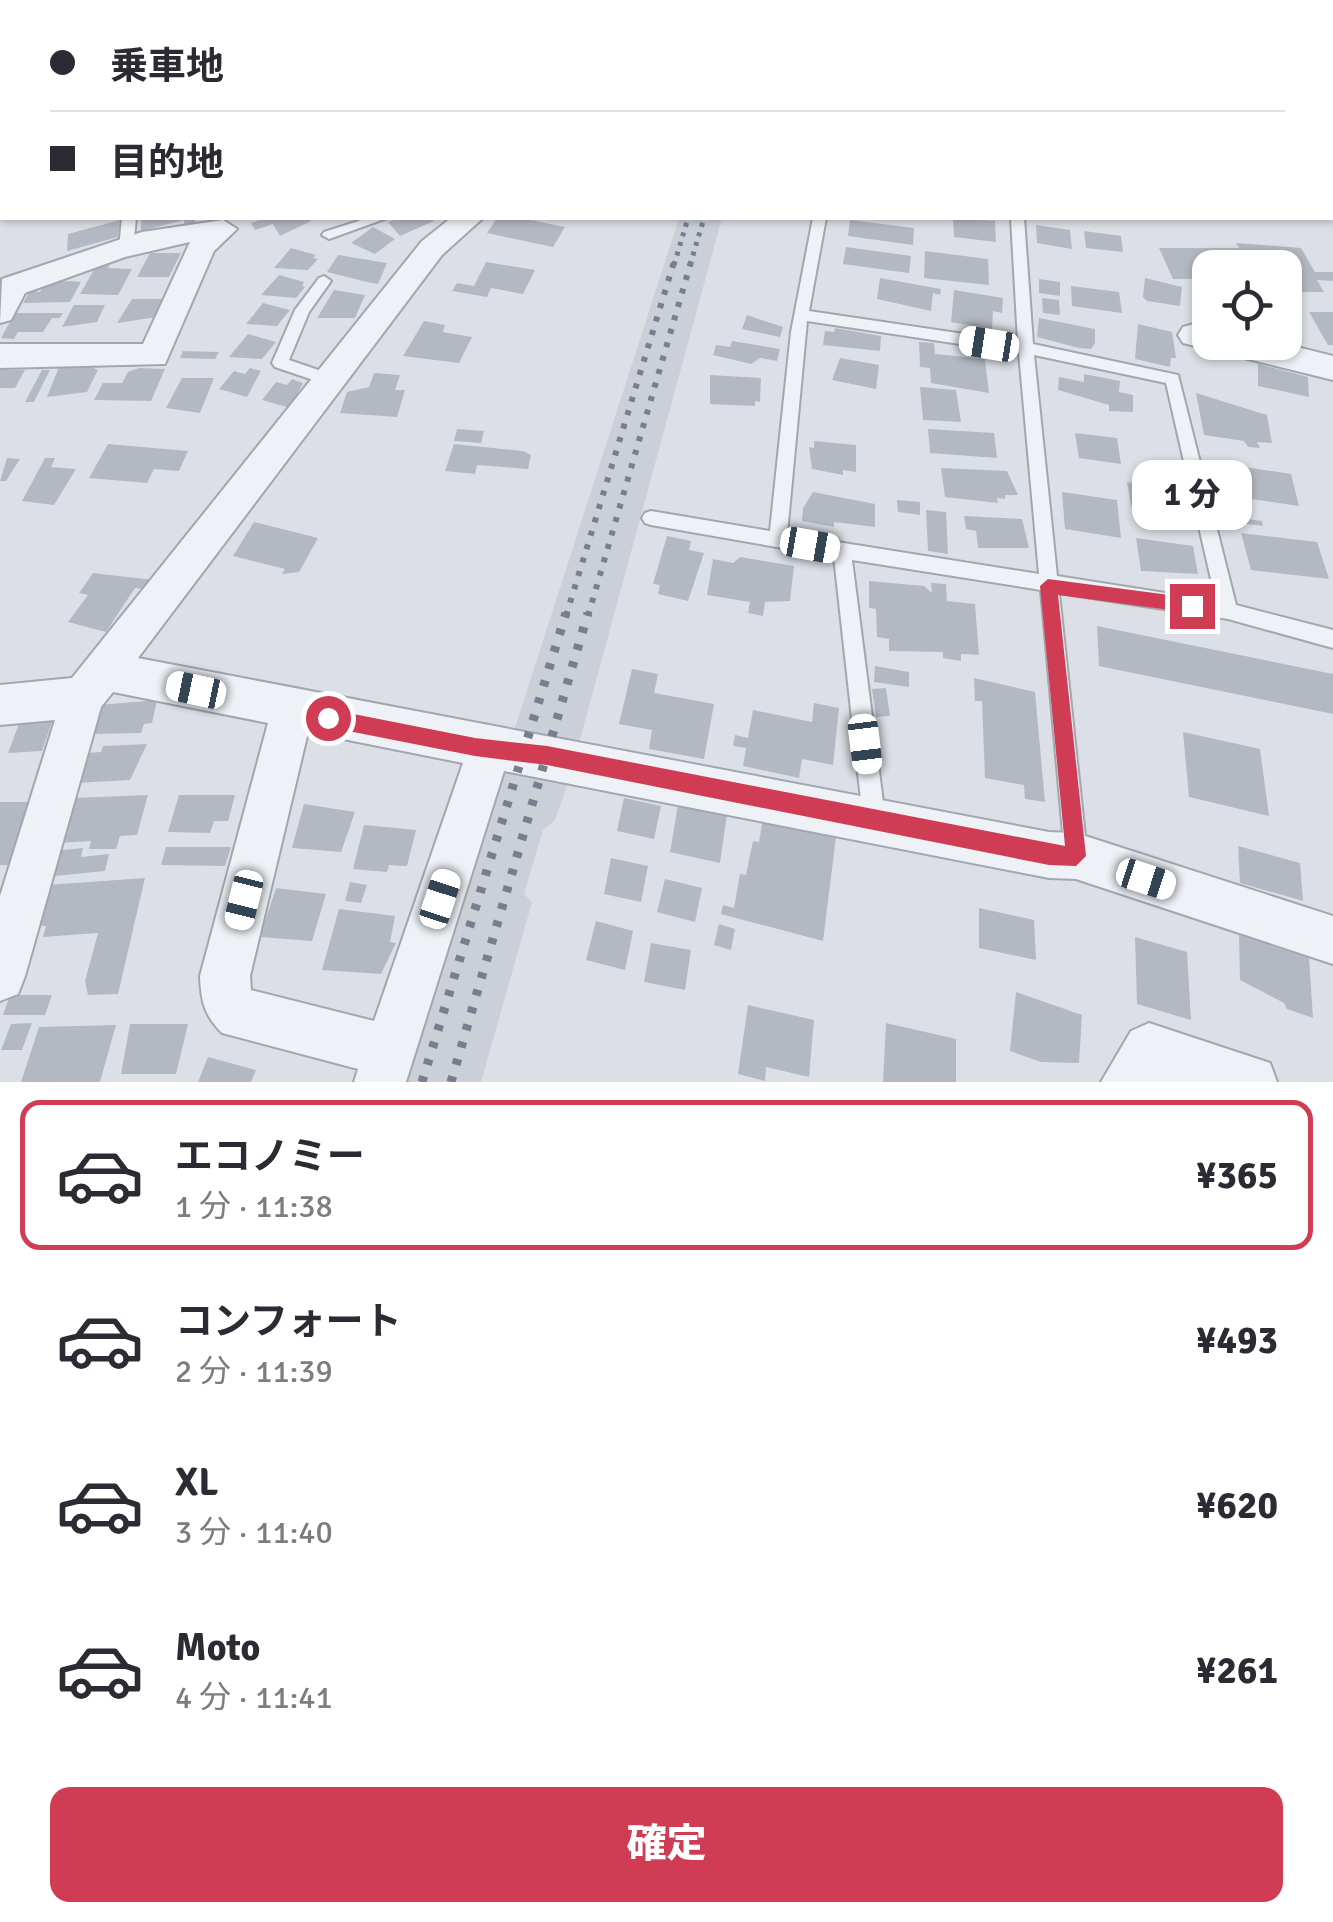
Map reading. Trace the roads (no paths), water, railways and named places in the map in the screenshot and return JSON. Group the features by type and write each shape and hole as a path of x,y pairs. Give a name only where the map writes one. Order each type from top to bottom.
{"street":[{"path":"0,976 92,684 432,248 458,221"},
{"path":"0,356 154,356 202,246 218,231 128,232 4,294"},
{"path":"1300,360 1333,368"},
{"path":"0,705 92,684 292,711 1049,855 1076,856 1333,940"},
{"path":"292,711 225,976 226,1000 240,1014 385,1066 490,747"},
{"path":"1128,1082 1148,1049 1252,1082"}],"lane":[{"path":"329,235 374,220"},
{"path":"778,540 803,314 819,220"},
{"path":"1018,220 1026,349 1076,856"},
{"path":"324,281 302,310 280,362 331,380"},
{"path":"803,314 1026,349 1173,379 1228,611"},
{"path":"651,518 1048,586 1228,611 1333,638"},
{"path":"842,551 874,820"}],"railway":[{"path":"674,265 687,220"},
{"path":"690,265 703,220"},
{"path":"566,616 674,262"},
{"path":"588,616 691,262"},
{"path":"422,1082 566,613"},
{"path":"451,1082 588,613"}]}
